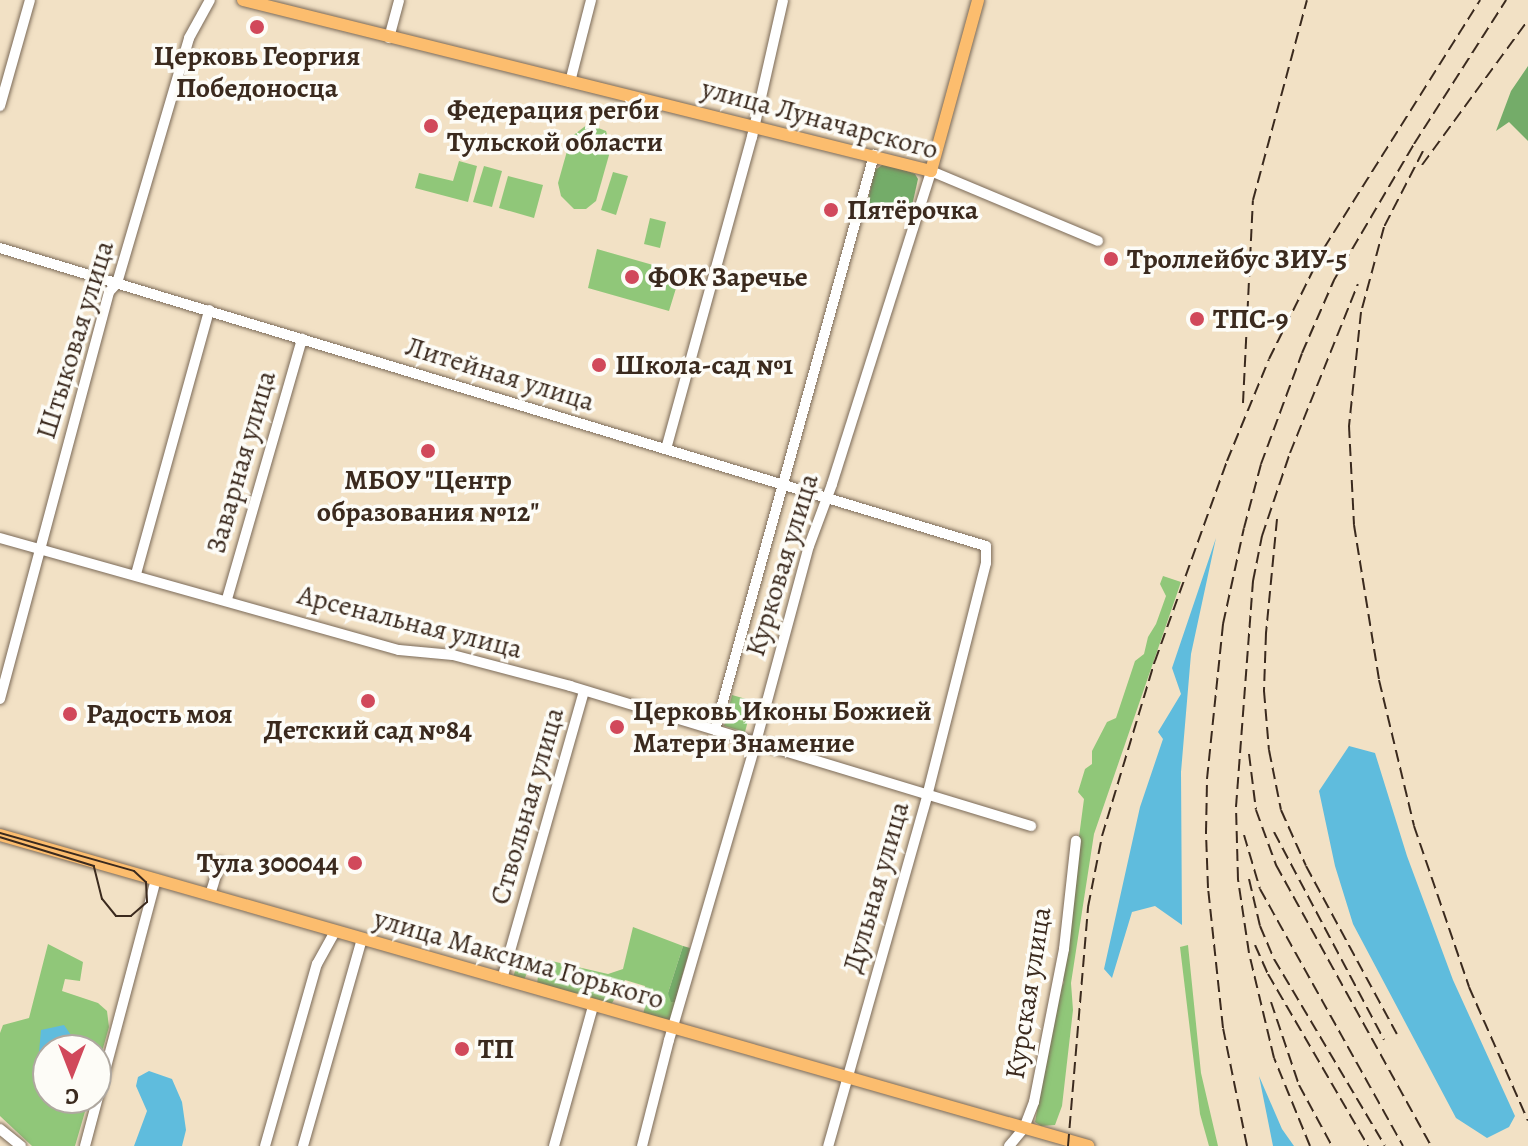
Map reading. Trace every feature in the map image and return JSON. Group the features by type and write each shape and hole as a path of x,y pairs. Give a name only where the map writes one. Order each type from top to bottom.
{"main road":[{"name":"улица Луначарского","path":"243,0 931,171"},
{"name":"Курковая улица","path":"931,171 978,0"},
{"name":"улица Максима Горького","path":"0,835 1088,1146"}],"street":[{"path":"0,106 30,0"},
{"name":"Штыковая улица","path":"0,699 109,292 117,283 189,38 210,0"},
{"path":"389,38 399,0"},
{"path":"570,82 591,0"},
{"path":"666,449 754,125 783,0"},
{"path":"715,730 874,155"},
{"name":"улица Луначарского","path":"931,171 1098,241"},
{"name":"Курковая улица","path":"642,1146 672,1028 756,742 786,624 931,171"},
{"name":"Литейная улица","path":"0,248 986,546"},
{"path":"136,574 209,310"},
{"name":"Заварная улица","path":"227,599 302,339"},
{"name":"Арсенальная улица","path":"0,538 227,599 399,650 453,655 584,691 1031,826"},
{"name":"Дульная улица","path":"828,1146 927,797 986,563 986,546"},
{"name":"Ствольная улица","path":"502,979 584,691"},
{"name":"Курская улица","path":"1009,1146 1024,1128 1034,1102 1064,949 1076,841"},
{"path":"210,895 220,863"},
{"path":"85,1146 156,879"},
{"path":"265,1146 317,964 335,931"},
{"path":"303,1146 362,939"},
{"path":"554,1146 593,1006"},
{"path":"0,1129 21,1146"}],"green space":[{"path":"1528,66 1528,141 1509,122 1496,131 1511,91"},
{"path":"588,124 606,131 611,148 596,201 586,209 574,209 561,196 558,183 571,137"},
{"path":"459,161 477,166 468,202 415,188 419,173 453,181"},
{"path":"885,163 915,174 918,179 910,215 867,204 875,170"},
{"path":"484,166 502,171 492,207 473,202"},
{"path":"613,172 628,176 616,215 601,210"},
{"path":"508,176 543,185 534,218 499,208"},
{"path":"650,218 666,222 660,248 644,244"},
{"name":"ФОК Заречье","path":"597,249 674,271 671,283 677,285 669,311 588,288"},
{"path":"1163,576 1181,582 1094,834 1071,983 1073,1010 1062,1106 1055,1125 1041,1126 1035,1122 1058,996 1064,982 1061,973 1084,799 1078,792 1085,769 1092,764 1092,751 1107,722 1116,718 1135,661 1144,654 1148,637 1156,624 1166,596 1160,584"},
{"path":"732,695 753,701 745,732 724,726"},
{"path":"633,927 683,946 668,993 675,1002 670,1022 643,1014 647,999 643,996 645,986 625,980 611,1005 537,984 538,976 527,973 524,980 513,977 521,954 608,974 623,969"},
{"path":"48,944 83,962 80,981 65,979 62,991 98,1003 107,1011 107,1034 32,1034 32,1114 84,1114 75,1146 32,1146 0,1116 0,1033 3,1025 29,1018"},
{"path":"1188,945 1201,1073 1218,1146 1209,1146 1200,1114 1180,947"},
{"path":"683,946 690,948 675,1002 671,1002 668,993"}],"water":[{"path":"1216,538 1191,654 1181,772 1182,925 1155,906 1132,912 1112,978 1104,969 1140,807 1163,739 1158,732 1181,694 1172,668"},
{"path":"1349,746 1375,753 1407,856 1453,980 1515,1116 1509,1127 1487,1138 1456,1118 1353,924 1335,866 1319,791"},
{"path":"64,1025 70,1034 41,1034 41,1030"},
{"path":"149,1071 172,1079 182,1102 186,1130 182,1146 134,1146 147,1111 136,1086 138,1077"},
{"path":"1259,1076 1282,1129 1294,1146 1273,1146"}],"tram line":[{"path":"0,833 134,871 146,882 147,902 131,916 116,916 102,899 94,866 0,837"}],"railway":[{"path":"1243,403 1253,200 1307,0"},
{"path":"1068,1146 1088,907 1102,836 1155,661 1227,461 1269,359 1324,248 1480,0"},
{"path":"1247,1146 1223,1028 1208,888 1206,833 1207,779 1223,624 1244,528 1261,464 1302,353 1334,280 1414,144 1506,0"},
{"path":"1422,165 1528,20"},
{"path":"1423,151 1384,227 1361,312 1349,426 1354,525 1379,680 1414,826 1469,987 1528,1121"},
{"path":"1310,1146 1274,1058 1249,953 1238,879 1236,807 1253,581 1262,536 1290,453 1358,284"},
{"path":"1277,519 1264,691 1269,750 1281,810 1306,866 1397,1034"},
{"path":"1249,754 1256,810 1276,865 1431,1146"},
{"path":"1274,832 1384,1040"},
{"path":"1244,835 1260,889 1403,1146"},
{"path":"1249,879 1260,926 1274,959 1385,1146"},
{"path":"1255,945 1268,974 1368,1146"},
{"path":"1271,1002 1299,1085 1332,1146"}],"place":[{"name":"Церковь Георгия Победоносца","path":"257,27"},
{"name":"Федерация регби Тульской области","path":"431,126"},
{"name":"Пятёрочка","path":"831,210"},
{"name":"Троллейбус ЗИУ-5","path":"1111,259"},
{"name":"ФОК Заречье","path":"632,277"},
{"name":"ТПС-9","path":"1197,319"},
{"name":"Школа-сад №1","path":"599,365"},
{"name":"МБОУ \"Центр образования №12\"","path":"428,451"},
{"name":"Детский сад №84","path":"368,701"},
{"name":"Радость моя","path":"70,714"},
{"name":"Церковь Иконы Божией Матери Знамение","path":"617,727"},
{"name":"Тула 300044","path":"355,863"},
{"name":"ТП","path":"462,1049"}]}
